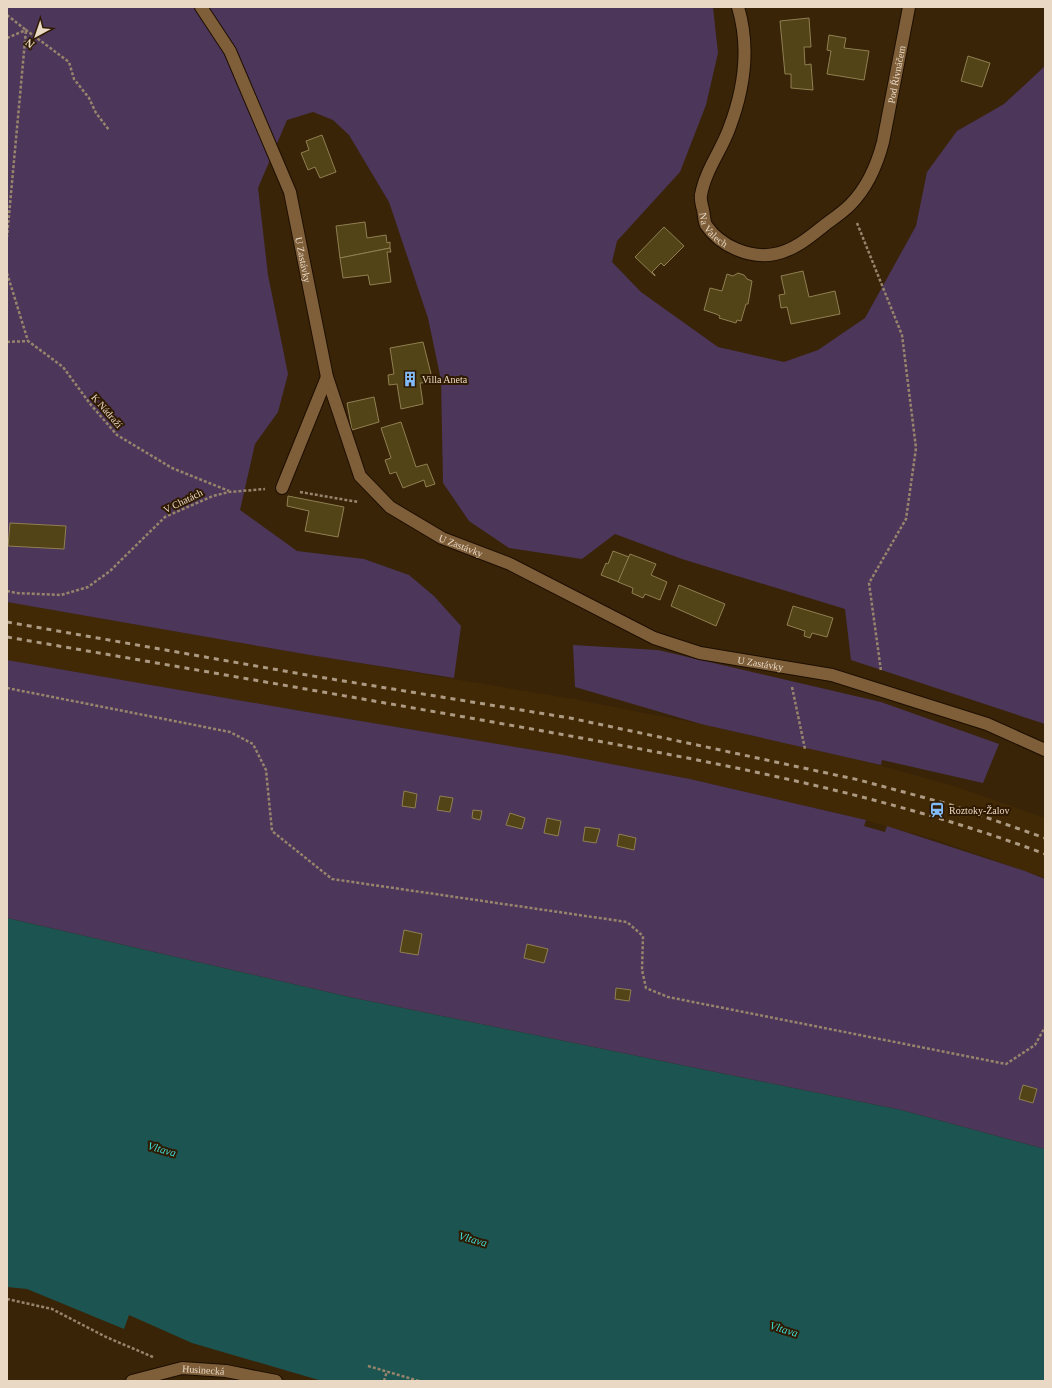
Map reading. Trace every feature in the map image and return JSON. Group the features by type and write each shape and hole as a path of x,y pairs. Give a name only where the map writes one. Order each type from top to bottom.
{"street":[{"name":"U Zastávky","path":"201,7 230,51 290,192 327,377 360,476 390,507 442,538 510,564 654,638 700,653 832,675 987,724 1045,750"},
{"name":"Na Valech","path":"738,7 744,40 744,68 741,90 729,129 707,175 700,196 706,224 721,241 742,251 756,255 774,254 788,250 805,241 850,205 864,189 878,161 883,142"},
{"name":"Pod Řivnáčem","path":"883,142 908,7"},
{"path":"282,488 327,377"},
{"name":"Husinecká","path":"132,1381 182,1368 226,1370 276,1381"}],"path":[{"path":"7,15 69,62 74,79 89,98 96,113 109,130"},
{"path":"7,38 26,30"},
{"path":"7,237 26,30"},
{"path":"850,205 902,335 916,448 906,519 869,583 884,692"},
{"path":"7,273 28,341 7,342"},
{"name":"K Nádraží","path":"28,341 63,367 91,405 117,435 172,468 229,492"},
{"name":"V Chatách","path":"7,591 16,593 61,595 88,587 110,571 165,517 213,496 229,492 282,488 359,502"},
{"path":"788,668 805,749"},
{"path":"7,688 230,732 253,744 266,770 272,831 332,878 627,922 644,936 642,970 646,988 668,997 1006,1064 1035,1045 1045,1027"},
{"path":"7,1299 52,1309 106,1337 154,1357"},
{"path":"368,1366 419,1381"},
{"path":"384,1381 387,1371"}],"shaded area":[{"path":"7,7 713,7 718,53 706,105 680,172 617,241 612,262 641,292 718,347 784,362 818,350 865,318 916,226 927,172 957,131 1004,104 1045,66 1045,724 851,660 845,609 682,559 615,534 582,559 509,548 469,521 443,483 441,380 428,318 389,202 349,135 333,120 313,112 287,120 258,188 268,275 288,374 278,412 255,444 240,510 297,551 364,559 409,575 434,596 461,626 454,678 310,655 7,602"},
{"path":"7,602 573,699 701,724 864,761 953,786 1045,818 1045,878 937,840 850,816 690,779 564,755 7,660"},
{"path":"573,645 658,650 881,702 999,744 983,783 882,760 881,765 701,724 575,687"},
{"path":"7,660 564,755 690,779 866,820 864,826 885,832 887,826 1025,871 1045,879 1045,1149 901,1110 354,998 7,918"}],"water":[{"name":"Vltava","path":"7,918 354,998 901,1110 1045,1149 1045,1381 322,1381 192,1343 129,1315 124,1329 27,1289 7,1287"}],"building":[{"path":"809,18 811,47 804,47 805,65 811,64 813,90 791,88 791,74 785,74 780,21"},
{"path":"829,35 846,38 844,48 869,51 864,80 827,74 831,51 827,50"},
{"path":"968,56 990,63 982,87 961,81"},
{"path":"322,135 336,172 320,178 315,167 308,170 301,153 309,150 306,141"},
{"path":"365,222 367,238 386,235 387,243 390,242 390,248 340,258 336,226"},
{"path":"664,227 684,246 664,266 661,263 652,272 655,276 635,257"},
{"path":"390,248 391,252 387,252 391,282 370,285 368,275 343,278 340,258"},
{"path":"803,271 809,297 835,291 840,314 791,324 787,307 781,308 779,295 785,294 781,276"},
{"path":"738,273 744,275 747,279 752,281 748,304 746,304 741,321 737,320 736,323 719,318 720,316 704,310 710,288 722,291 727,274 733,276"},
{"name":"Villa Aneta","path":"423,342 433,382 420,383 423,404 401,409 397,384 389,385 388,375 394,374 390,348"},
{"path":"374,397 379,422 352,430 347,403"},
{"path":"401,422 416,467 427,464 435,484 426,487 424,480 403,488 396,472 390,474 385,460 391,458 381,428"},
{"path":"288,496 344,507 338,537 305,531 309,511 287,506"},
{"path":"10,523 66,526 64,549 8,546"},
{"path":"613,551 629,557 619,582 601,575 606,563 608,564"},
{"path":"630,554 656,564 651,575 667,582 660,600 645,594 643,598 632,593 633,588 618,582"},
{"path":"679,585 725,604 716,626 671,606"},
{"path":"793,606 833,618 827,637 812,633 810,638 804,636 805,631 787,625"},
{"path":"404,791 417,794 415,808 402,806"},
{"path":"440,796 453,798 450,812 437,810"},
{"path":"473,810 482,811 480,820 472,818"},
{"path":"510,813 525,818 522,829 506,825"},
{"path":"547,818 561,821 558,836 544,833"},
{"path":"585,827 600,829 596,843 583,841"},
{"path":"619,834 636,838 634,850 617,846"},
{"path":"404,930 422,934 418,955 400,952"},
{"path":"527,944 548,949 544,963 524,958"},
{"path":"616,988 631,990 629,1001 615,999"},
{"path":"1023,1085 1037,1089 1033,1103 1019,1099"}],"railway":[{"path":"7,622 307,675 570,718 859,780 948,804 1045,838"},
{"path":"7,637 543,731 734,767 860,796 922,813 984,832 1045,854"}],"place":[{"name":"Villa Aneta","path":"410,379"},
{"name":"Roztoky-Žalov","path":"937,810"}]}
